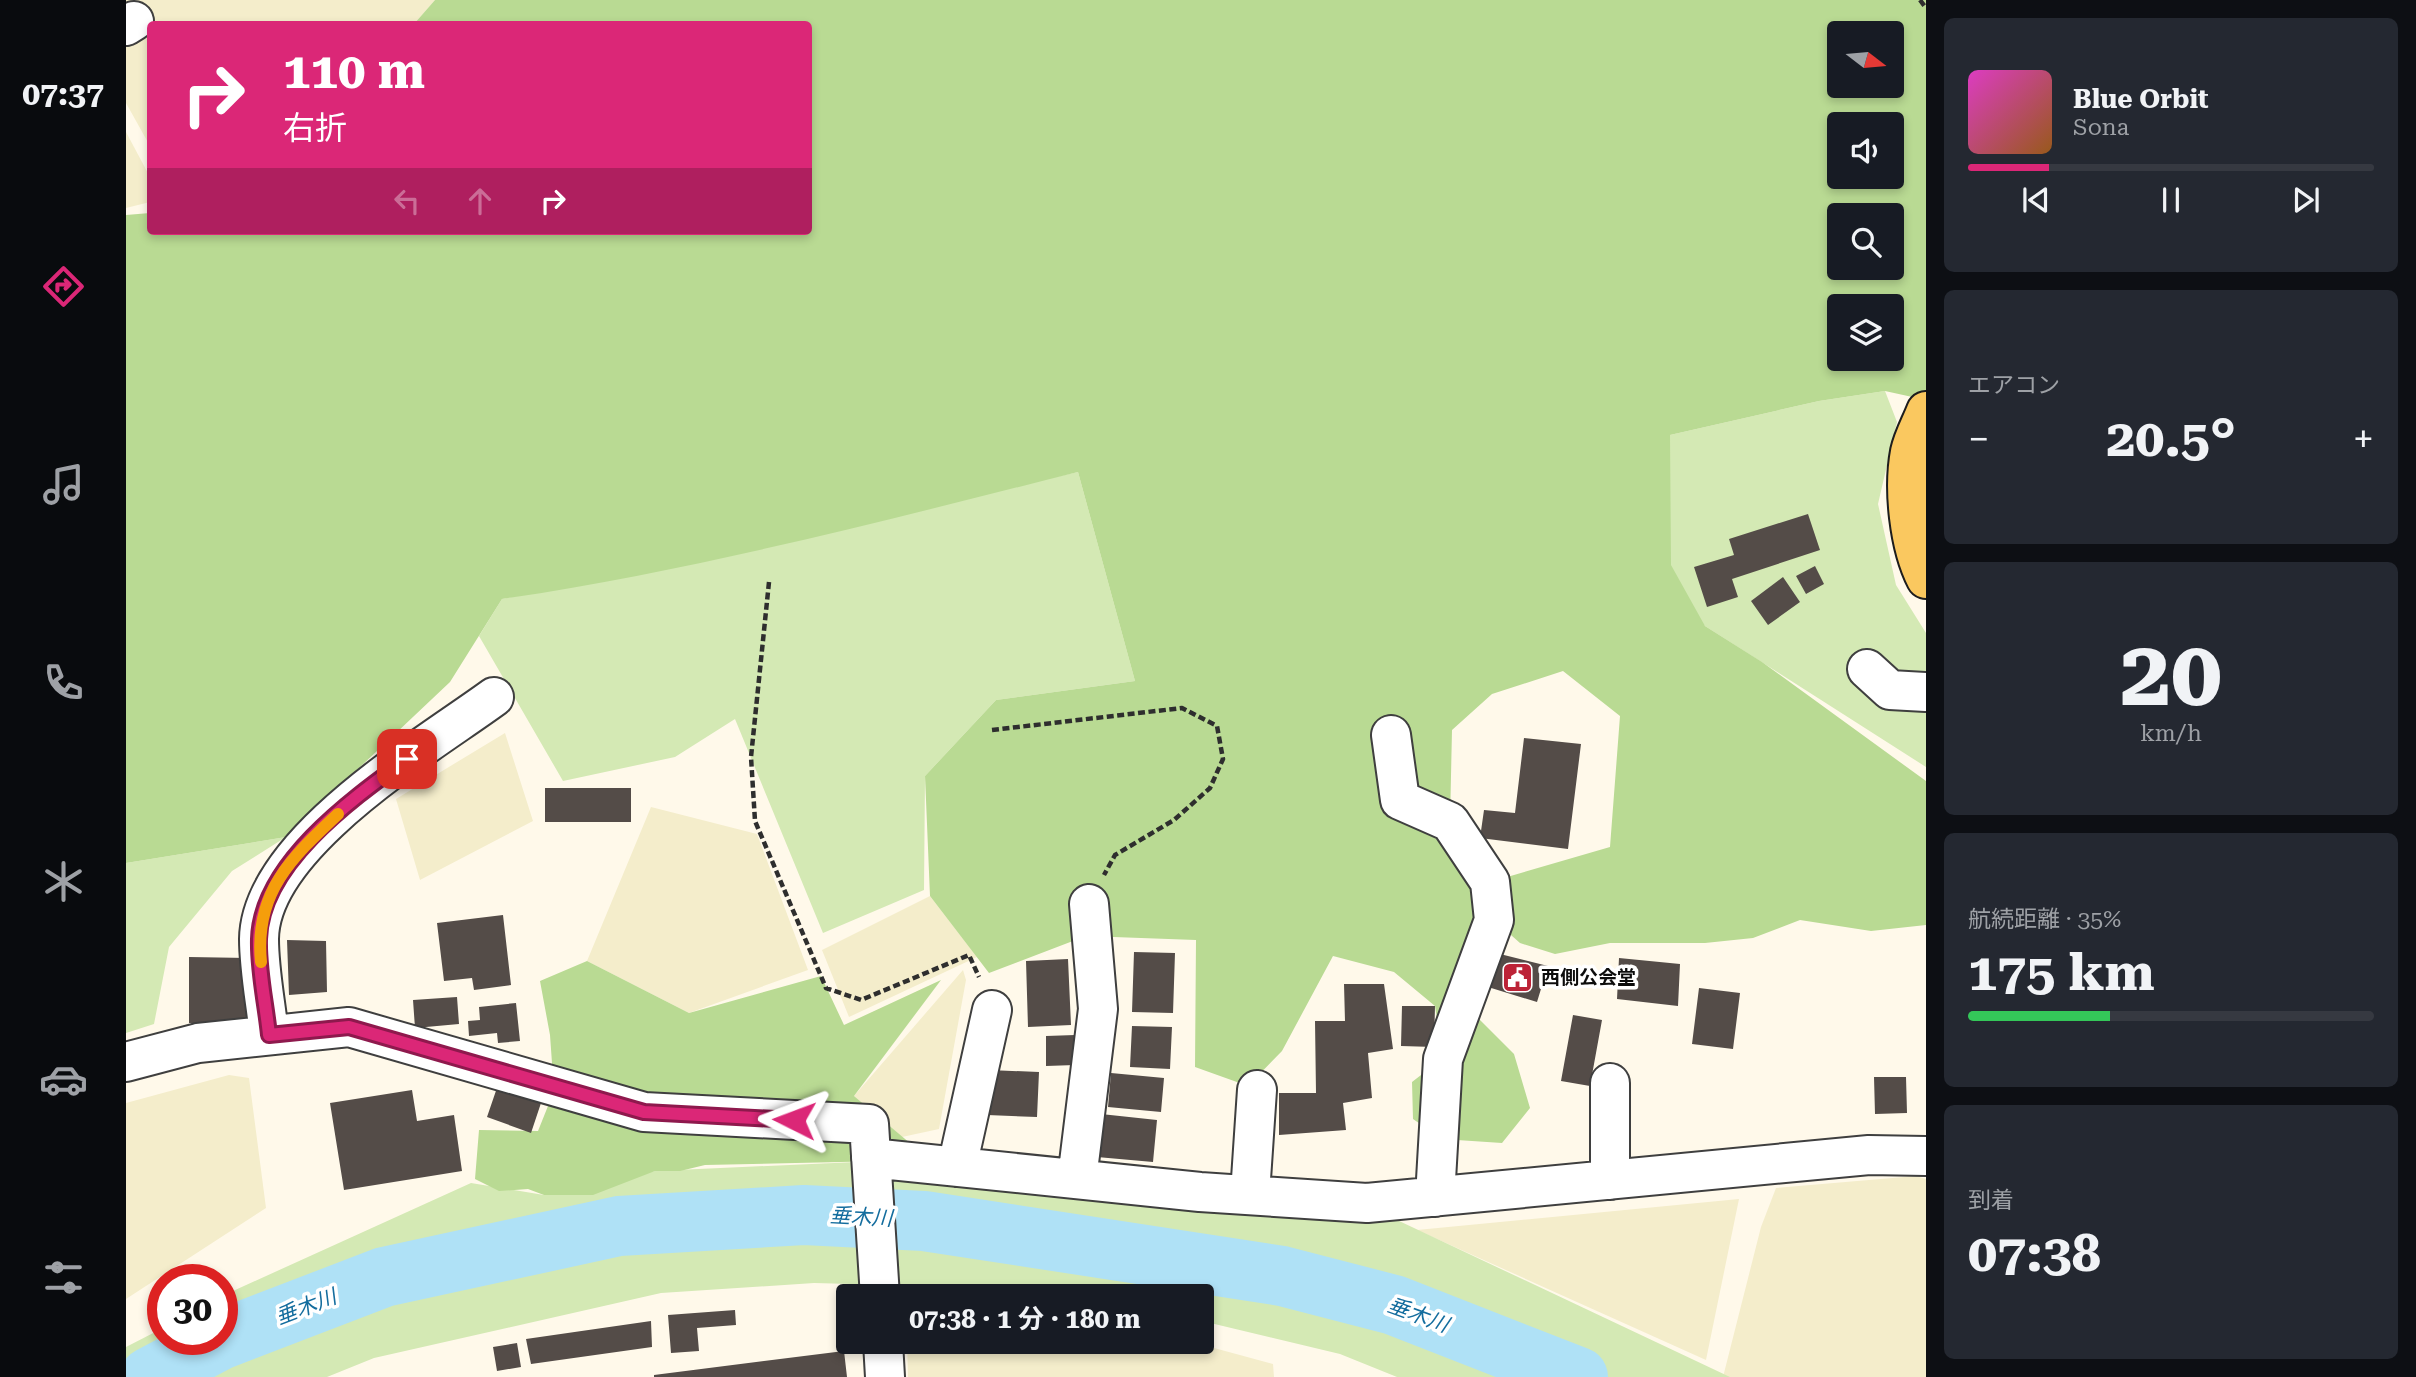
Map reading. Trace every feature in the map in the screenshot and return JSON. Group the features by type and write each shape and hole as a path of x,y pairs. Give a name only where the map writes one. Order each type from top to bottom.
{"main road":[{"path":"1926,411 1910,451 1908,512 1919,564 1926,579"}],"street":[{"path":"1867,669 1890,690 1926,692"},
{"path":"269,1035 259,938 266,905 293,857 364,790 494,697"},
{"path":"1391,735 1400,800 1450,822 1490,882 1494,920 1443,1059 1435,1197"},
{"path":"1077,1179 1098,1009 1089,904"},
{"path":"957,1167 992,1010"},
{"path":"126,1062 198,1043 349,1027 644,1112 869,1124 879,1284"},
{"path":"1610,1083 1610,1180"},
{"path":"1250,1194 1257,1090"},
{"path":"871,1158 1077,1179 1367,1203 1869,1155 1926,1156"},
{"path":"884,1354 885,1377"}],"path":[{"path":"1920,0 1926,8"},
{"path":"769,582 751,757 755,821 826,988 861,1000 970,955 992,1010"},
{"path":"992,730 1182,708 1217,726 1223,759 1210,788 1174,820 1115,856 1089,904"}],"shaded area":[{"path":"126,0 435,0 417,21 147,21 147,141 126,103"},
{"path":"126,132 147,171 147,203 126,208"},
{"path":"505,733 533,821 420,880 396,799"},
{"path":"651,807 757,834 808,970 689,1013 587,961"},
{"path":"930,896 977,957 849,1017 822,950"},
{"path":"963,970 966,980 939,1129 902,1137 854,1096"},
{"path":"229,1075 249,1078 266,1208 180,1264 147,1264 147,1285 126,1299 126,1103"},
{"path":"1916,1176 1926,1179 1926,1377 1723,1377 1761,1227 1776,1188"},
{"path":"1739,1199 1706,1360 1417,1230"},
{"path":"1214,1348 1273,1364 1274,1377 908,1377 907,1354 1214,1354"}],"green space":[{"path":"435,0 1926,0 1926,400 1885,391 1819,401 1670,435 1671,565 1705,626 1762,662 1926,781 1926,925 1871,931 1800,920 1753,938 1705,943 1610,943 1555,954 1520,943 1494,920 1490,882 1610,847 1620,716 1563,671 1492,694 1452,730 1450,822 1473,865 1474,912 1466,1006 1514,1054 1530,1108 1502,1143 1442,1139 1413,1119 1412,1082 1443,1058 1435,1006 1394,972 1333,956 1282,1051 1248,1086 1195,1067 1196,940 1086,936 989,973 930,896 925,776 996,700 1135,681 1078,472 720,559 502,599 450,682 286,837 126,863 126,215 147,213 147,235 812,235 812,21 417,21"},
{"path":"1885,391 1897,422 1878,504 1896,585 1926,633 1926,767 1705,626 1657,576 1670,435 1819,401"},
{"path":"1078,472 1135,681 996,700 925,776 924,890 823,933 735,719 675,757 563,781 479,636 502,599"},
{"path":"286,837 232,871 169,947 154,1024 126,1033 126,863"},
{"path":"587,961 689,1013 821,976 844,1025 941,980 854,1096 930,1160 705,1165 680,1171 655,1171 593,1195 544,1195 528,1189 499,1191 475,1179 479,1130 538,1131 554,1091 550,1035 540,981"},
{"path":"923,1159 1361,1203 1730,1377 1397,1377 1340,1354 1214,1324 1214,1284 814,1283 661,1293 374,1358 327,1377 126,1377 126,1347 147,1336 147,1355 238,1355 238,1289 471,1183 544,1195 655,1171"}],"building":[{"path":"1808,514 1820,550 1732,579 1738,597 1707,607 1694,567 1734,555 1729,539"},
{"path":"1815,566 1824,584 1806,594 1796,576"},
{"path":"1783,577 1800,602 1768,625 1751,601"},
{"path":"1524,738 1581,744 1568,849 1480,838 1484,810 1515,813"},
{"path":"545,788 631,788 631,822 545,822"},
{"path":"503,915 511,985 474,990 472,978 444,981 437,923"},
{"path":"287,940 326,941 327,992 289,995"},
{"path":"1134,952 1175,953 1173,1013 1132,1012"},
{"name":"西側公会堂","path":"1496,953 1548,966 1537,1002 1488,987"},
{"path":"189,957 248,958 248,1024 189,1023"},
{"path":"1619,958 1680,964 1678,1006 1617,999"},
{"path":"1068,959 1071,1025 1028,1027 1026,961"},
{"path":"1344,984 1384,984 1393,1049 1368,1053 1372,1098 1343,1103 1346,1130 1279,1135 1279,1093 1316,1093 1315,1021 1345,1021"},
{"path":"1699,988 1740,993 1733,1049 1692,1044"},
{"path":"457,997 459,1024 415,1028 413,1000"},
{"path":"516,1003 520,1041 498,1043 497,1033 469,1036 468,1021 480,1020 479,1007"},
{"path":"1402,1006 1435,1006 1434,1047 1401,1046"},
{"path":"1573,1015 1602,1020 1590,1086 1561,1081"},
{"path":"1132,1026 1172,1027 1170,1069 1130,1067"},
{"path":"1075,1035 1075,1065 1046,1066 1046,1036"},
{"path":"989,1070 1039,1072 1037,1117 987,1115"},
{"path":"1111,1073 1164,1078 1161,1112 1108,1107"},
{"path":"1874,1077 1906,1077 1907,1113 1875,1114"},
{"path":"500,1079 544,1094 531,1133 487,1117"},
{"path":"412,1090 417,1121 454,1115 462,1171 344,1190 330,1103"},
{"path":"1101,1114 1157,1120 1153,1162 1097,1157"},
{"path":"735,1310 736,1325 697,1328 699,1351 671,1353 668,1315"},
{"path":"651,1321 652,1347 531,1364 526,1339"},
{"path":"517,1343 521,1367 497,1371 493,1347"},
{"path":"836,1352 844,1354 847,1377 654,1377"}],"waterway":[{"name":"垂木川","path":"150,1377 220,1340 384,1277 619,1226 804,1215 924,1221 1282,1276 1394,1305 1578,1377"}],"slow traffic":[{"path":"261,962 259,938 266,905 293,857 338,814"}],"place":[{"name":"西側公会堂","path":"1518,977"}],"route":[{"path":"407,759 364,790 293,857 266,905 259,938 269,1035 349,1027 644,1112 794,1120"}]}
